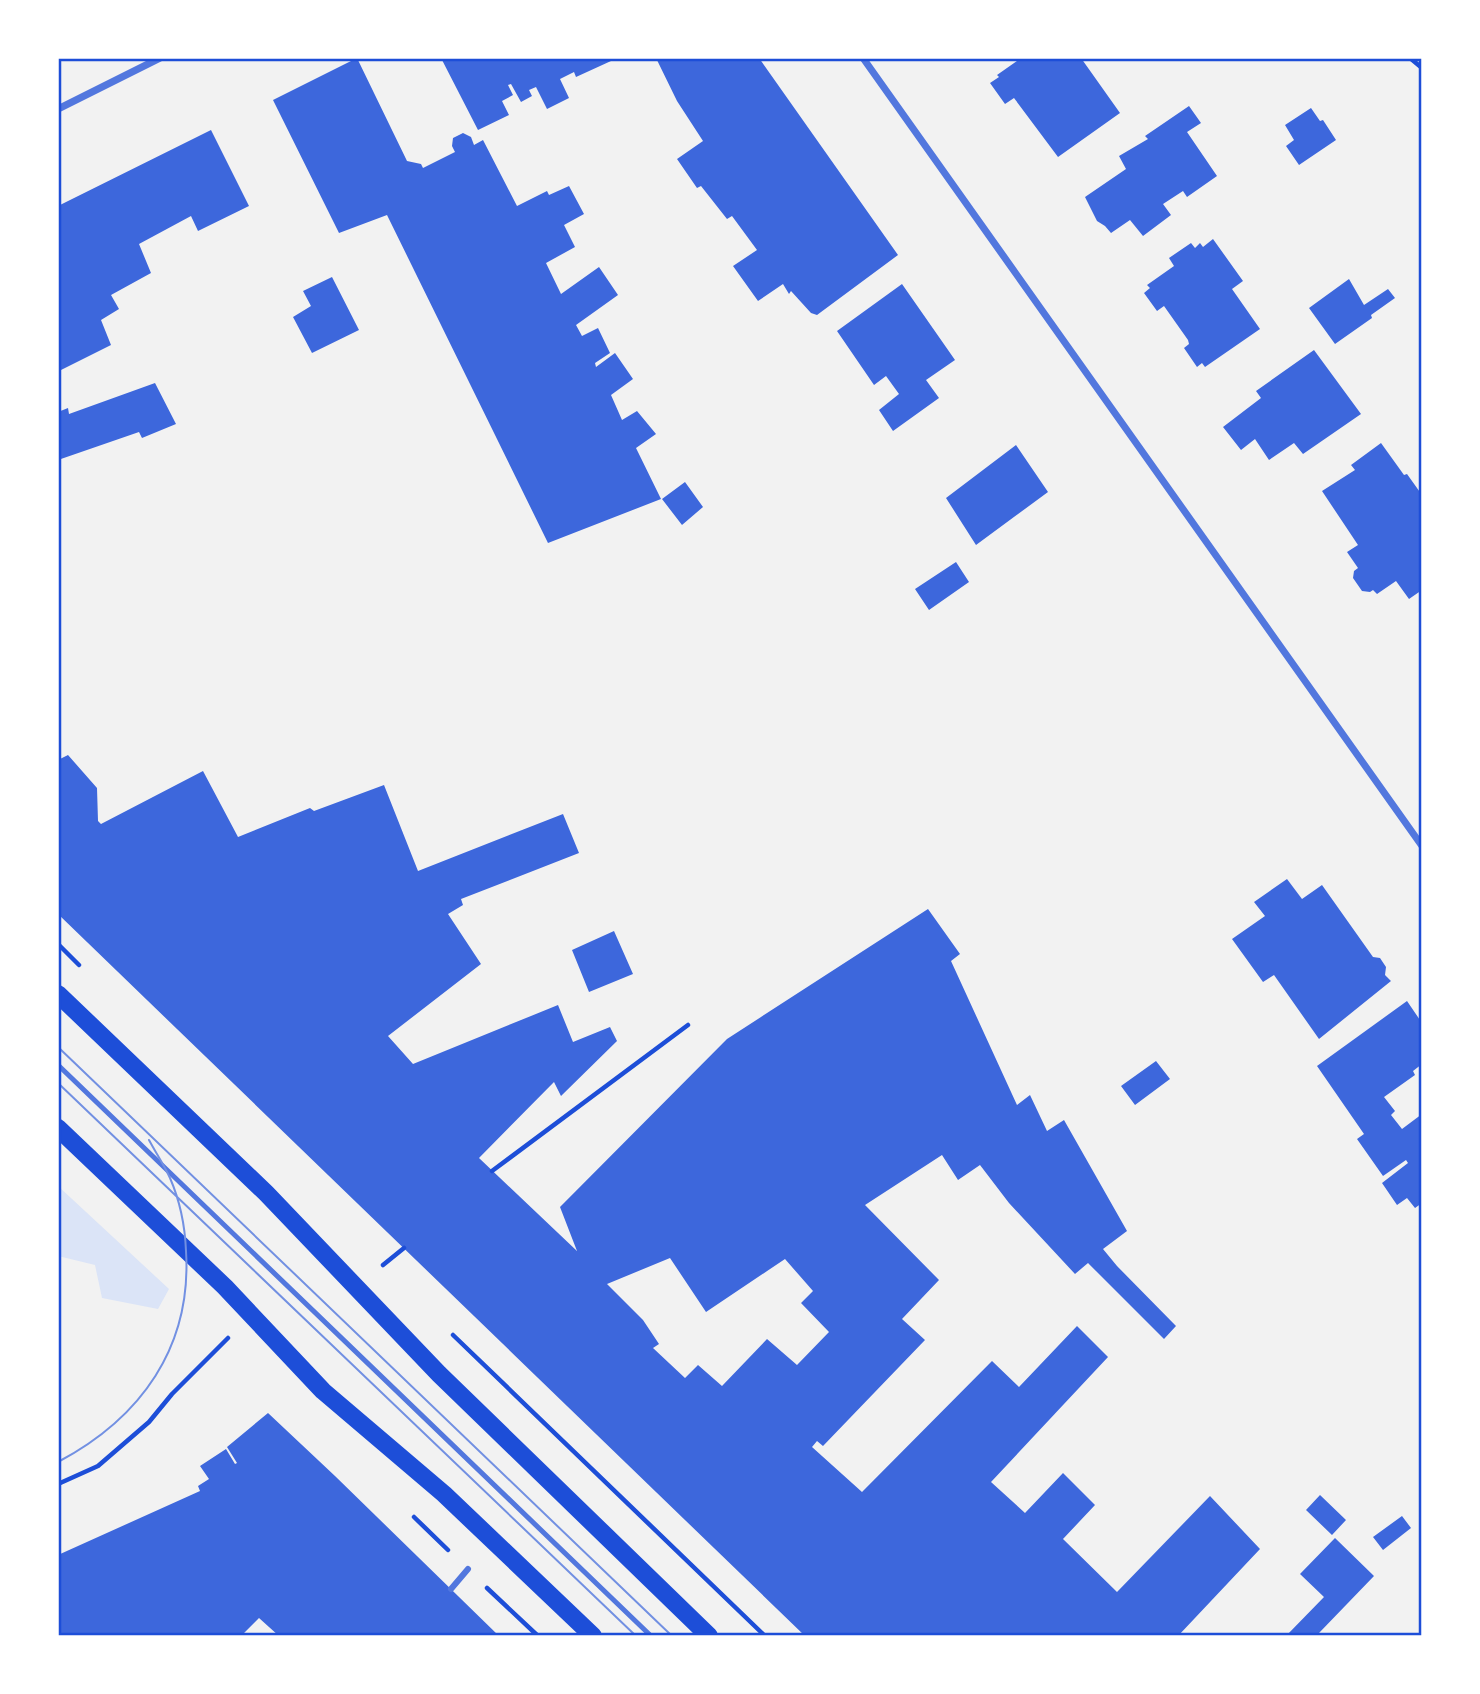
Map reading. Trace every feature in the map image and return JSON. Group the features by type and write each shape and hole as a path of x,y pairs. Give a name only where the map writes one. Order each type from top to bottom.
{"main road":[{"path":"58,994 266,1193 439,1374 709,1636"},
{"path":"58,1128 225,1287 323,1391 444,1493 593,1636"}],"street":[{"path":"58,109 160,58"},
{"path":"863,58 1422,845"},
{"path":"451,1589 468,1569"}],"lane":[{"path":"58,1065 651,1636"}],"path":[{"path":"1410,58 1422,68"},
{"path":"492,1171 688,1025"},
{"path":"382,1266 404,1248"},
{"path":"58,1484 98,1466 149,1422 172,1394 229,1337"}],"shaded area":[{"path":"58,1186 169,1289 158,1309 102,1298 95,1265 58,1256"}],"building":[{"path":"357,58 407,161 421,164 423,168 455,152 452,146 453,138 463,133 471,137 474,145 483,140 517,206 547,191 549,195 569,186 584,214 564,225 575,247 546,263 561,294 599,267 618,295 576,325 582,336 598,328 610,353 595,363 596,367 615,353 633,379 611,395 622,420 637,411 656,434 636,448 661,499 548,543 387,215 339,233 273,100"},
{"path":"441,58 610,58 611,61 576,77 574,72 560,79 569,98 547,109 536,87 529,90 532,96 521,102 511,84 508,85 513,95 502,101 509,115 478,130"},
{"path":"656,58 759,58 898,255 817,315 811,313 791,291 789,294 783,284 758,301 733,266 757,250 732,216 727,219 701,186 697,188 677,159 703,141 677,101"},
{"path":"1021,58 1081,58 1120,113 1058,157 1014,98 1005,104 990,83"},
{"path":"1189,106 1201,123 1187,132 1217,176 1187,197 1183,191 1163,204 1171,215 1143,236 1130,220 1111,233 1097,221 1085,197 1126,169 1119,156 1148,139 1145,136"},
{"path":"1311,108 1336,140 1299,165 1286,146 1294,140 1285,125"},
{"path":"211,130 249,206 198,231 191,216 139,244 151,273 111,295 119,309 101,320 111,345 59,371 58,206"},
{"path":"1213,239 1243,281 1232,289 1260,329 1205,367 1202,363 1197,367 1184,348 1189,344 1188,340 1164,306 1157,311 1144,293 1150,288 1147,285 1174,266 1169,258 1191,243 1195,248 1200,243 1203,247"},
{"path":"332,277 359,330 312,353 293,317 311,306 303,291"},
{"path":"1349,279 1364,305 1388,289 1395,298 1335,344 1309,308"},
{"path":"902,284 955,360 926,380 939,398 893,431 879,410 899,394 886,376 874,385 837,331"},
{"path":"1314,350 1361,414 1303,454 1294,443 1269,460 1255,439 1241,450 1223,427 1261,398 1256,391"},
{"path":"155,383 176,424 142,438 139,432 58,460 58,412 68,408 69,414"},
{"path":"1381,443 1422,495 1422,590 1409,599 1396,581 1377,594 1373,590 1362,591 1353,578 1354,571 1358,568 1347,552 1358,545 1322,491 1355,470 1351,465"},
{"path":"1016,445 1048,492 976,545 946,498"},
{"path":"685,482 703,507 682,525 662,499"},
{"path":"956,562 969,582 929,610 915,589"},
{"path":"68,755 97,788 98,821 101,824 203,771 238,837 310,808 314,811 384,785 418,871 563,814 579,853 461,899 463,905 448,914 481,964 388,1036 413,1064 558,1005 573,1042 610,1027 617,1041 561,1096 554,1082 479,1158 577,1251 560,1207 727,1039 928,909 960,954 951,961 1017,1105 1030,1095 1047,1131 1064,1120 1127,1231 1103,1249 1176,1326 1164,1339 1088,1263 1075,1274 1009,1203 980,1165 958,1180 942,1155 865,1205 939,1280 902,1319 925,1340 823,1446 817,1441 812,1447 862,1492 992,1361 1019,1387 1077,1326 1108,1357 991,1482 1025,1513 1063,1473 1095,1505 1063,1539 1117,1592 1210,1496 1260,1549 1178,1636 805,1636 58,914 58,760","holes":["670,1258 706,1312 785,1259 813,1291 801,1303 829,1332 797,1365 767,1339 722,1386 698,1365 685,1378 653,1348 659,1344 643,1320 607,1284"]},
{"path":"1287,879 1302,899 1322,885 1373,957 1380,958 1386,967 1385,975 1391,981 1319,1039 1274,975 1263,982 1232,939 1265,916 1254,902"},
{"path":"614,931 633,974 589,992 572,950"},
{"path":"1407,1001 1422,1023 1422,1064 1413,1071 1415,1075 1384,1097 1395,1111 1391,1115 1402,1129 1422,1114 1422,1203 1415,1208 1407,1198 1397,1205 1382,1183 1408,1163 1406,1160 1383,1176 1357,1139 1364,1134 1317,1066"},
{"path":"1156,1061 1170,1079 1135,1105 1121,1086"},
{"path":"268,1413 499,1636 279,1636 259,1618 241,1636 58,1636 58,1555 200,1491 198,1486 209,1479 200,1466 226,1449 235,1464 237,1463 227,1447"},
{"path":"1320,1495 1346,1520 1332,1535 1306,1510"},
{"path":"1402,1516 1411,1528 1383,1550 1373,1537"},
{"path":"1335,1538 1374,1576 1319,1633 1322,1636 1286,1636 1324,1597 1300,1574"}],"tram line":[{"path":"58,1047 672,1636"},
{"path":"58,1083 636,1636"},
{"path":"58,1462 114,1424 137,1401 170,1348 180,1318 186,1286 183,1223 170,1178 149,1140"}]}
